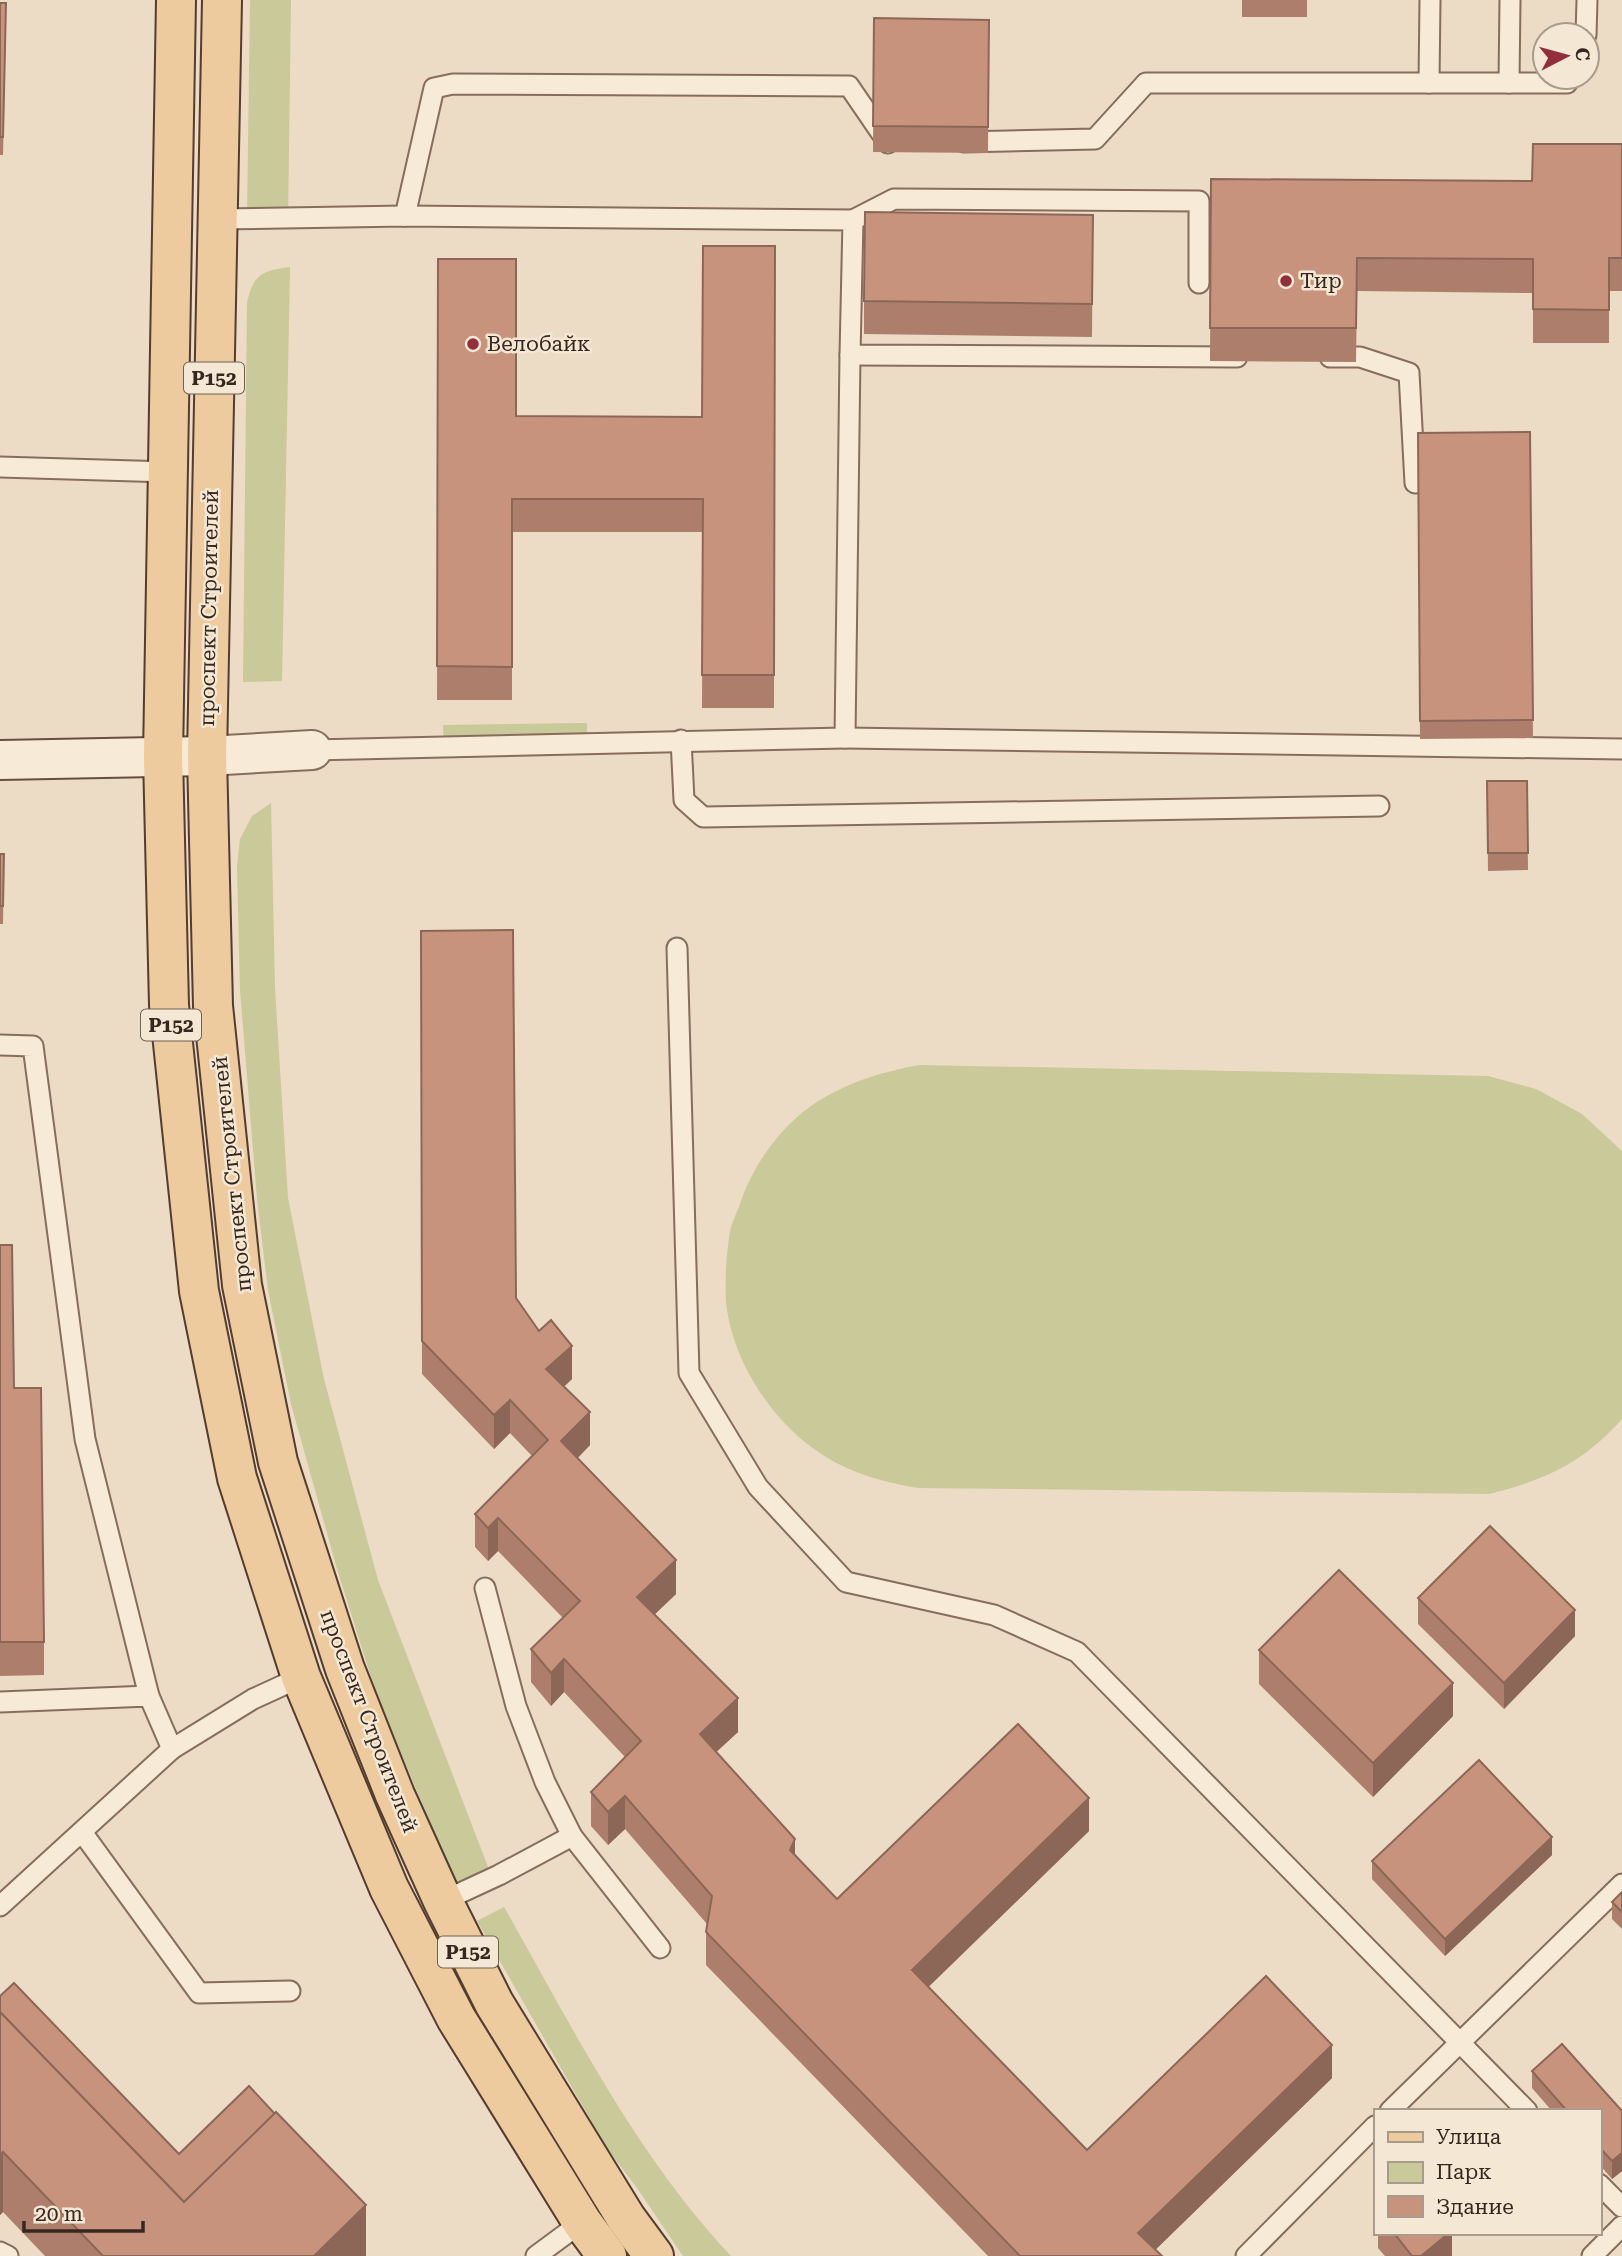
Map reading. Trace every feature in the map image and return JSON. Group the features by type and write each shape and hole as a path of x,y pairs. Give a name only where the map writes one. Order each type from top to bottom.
{"main road":[{"name":"проспект Строителей","path":"176,0 163,757 169,1006 199,1291 237,1479 300,1677 389,1888 456,2018 582,2222 607,2256"},
{"name":"проспект Строителей","path":"222,0 207,756 214,1006 242,1284 278,1462 345,1669 395,1794 443,1901 494,2003 619,2206 654,2256"}],"street":[{"path":"0,760 207,756 312,750"}],"lane":[{"path":"1429,83 1430,0"},
{"path":"1508,83 1510,0"},
{"path":"1586,21 1587,0"},
{"path":"404,215 434,88 453,83 849,86 889,143 902,143"},
{"path":"944,142 1095,139 1146,83 1531,83"},
{"path":"217,219 404,215 853,220 894,199 1199,201 1199,283"},
{"path":"845,738 853,220"},
{"path":"850,355 1250,357"},
{"path":"1305,357 1360,357 1409,373 1415,483"},
{"path":"0,467 169,471"},
{"path":"312,750 845,738 1622,749"},
{"path":"681,740 684,800 703,817 1379,806"},
{"path":"677,948 689,1373 758,1487 846,1582 994,1615 1077,1652 1525,2109"},
{"path":"0,1045 33,1045 85,1439 149,1696 172,1749"},
{"path":"485,1588 516,1706 545,1782 572,1836 660,1948"},
{"path":"0,1906 172,1749 253,1699 300,1677"},
{"path":"0,1702 149,1696"},
{"path":"82,1832 199,1993 290,1991"},
{"path":"443,1901 572,1836"},
{"path":"1392,2109 1622,1884"},
{"path":"1253,2254 1374,2127"},
{"path":"1601,2186 1622,2207"},
{"path":"536,2256 582,2222"},
{"path":"1592,2256 1622,2226"},
{"path":"0,2252 8,2256"}],"green space":[{"path":"250,0 291,0 288,219 247,219"},
{"path":"290,267 282,681 243,682 247,303 252,286 260,276 272,270"},
{"path":"587,723 587,751 444,754 443,725"},
{"path":"271,803 275,988 288,1198 324,1379 378,1580 493,1880 461,1896 377,1696 337,1569 291,1404 268,1290 257,1199 240,990 237,866 240,839 252,816"},
{"path":"920,1065 1488,1076 1536,1089 1582,1114 1622,1151 1622,1419 1593,1447 1562,1468 1528,1483 1489,1494 918,1488 881,1480 845,1467 823,1455 788,1426 772,1409 746,1368 730,1324 726,1302 730,1233 747,1185 761,1159 800,1115 824,1098 850,1085 891,1071"},
{"path":"504,1907 607,2089 635,2133 697,2217 731,2256 683,2256 606,2147 477,1921"}],"building":[{"path":"0,3 6,3 3,137 0,137"},
{"path":"874,18 989,20 988,127 873,126"},
{"path":"1533,144 1622,144 1622,258 1609,258 1609,310 1533,309 1533,259 1357,258 1356,328 1210,328 1211,179 1532,181"},
{"path":"865,212 1093,215 1092,304 864,301"},
{"path":"703,246 775,246 774,675 702,675 703,499 512,499 512,667 437,666 438,259 516,259 516,416 702,417"},
{"path":"1530,432 1533,720 1420,721 1418,433"},
{"path":"1487,781 1527,781 1528,853 1488,853"},
{"path":"0,854 4,854 3,906 0,906"},
{"path":"513,930 516,1298 539,1331 551,1320 572,1346 546,1369 590,1412 561,1441 676,1560 637,1597 738,1698 700,1734 795,1839 790,1850 837,1899 1018,1724 1089,1798 912,1970 1087,2150 1266,1976 1332,2045 1138,2233 1162,2256 1020,2256 706,1932 712,1896 625,1796 608,1812 591,1792 641,1741 564,1659 551,1673 531,1649 580,1601 498,1518 488,1528 475,1514 548,1440 510,1400 494,1415 422,1341 421,931"},
{"path":"0,1245 12,1245 14,1388 41,1388 44,1642 0,1642"},
{"path":"1490,1526 1575,1610 1504,1683 1418,1598"},
{"path":"1339,1570 1453,1683 1373,1763 1259,1650"},
{"path":"1479,1760 1552,1837 1445,1939 1372,1861"},
{"path":"1622,1892 1622,1912 1612,1902"},
{"path":"14,1983 179,2154 249,2086 275,2114 184,2202 0,2012 0,1996"},
{"path":"0,2012 184,2202 276,2112 366,2205 314,2256 103,2256 3,2152 0,2155"},
{"path":"1562,2044 1622,2111 1622,2153 1612,2161 1601,2149 1601,2109 1565,2109 1532,2071"},
{"path":"1396,2235 1447,2235 1421,2256 1412,2256"}],"place":[{"name":"Тир","path":"1286,281"},
{"name":"Велобайк","path":"473,344"}]}
